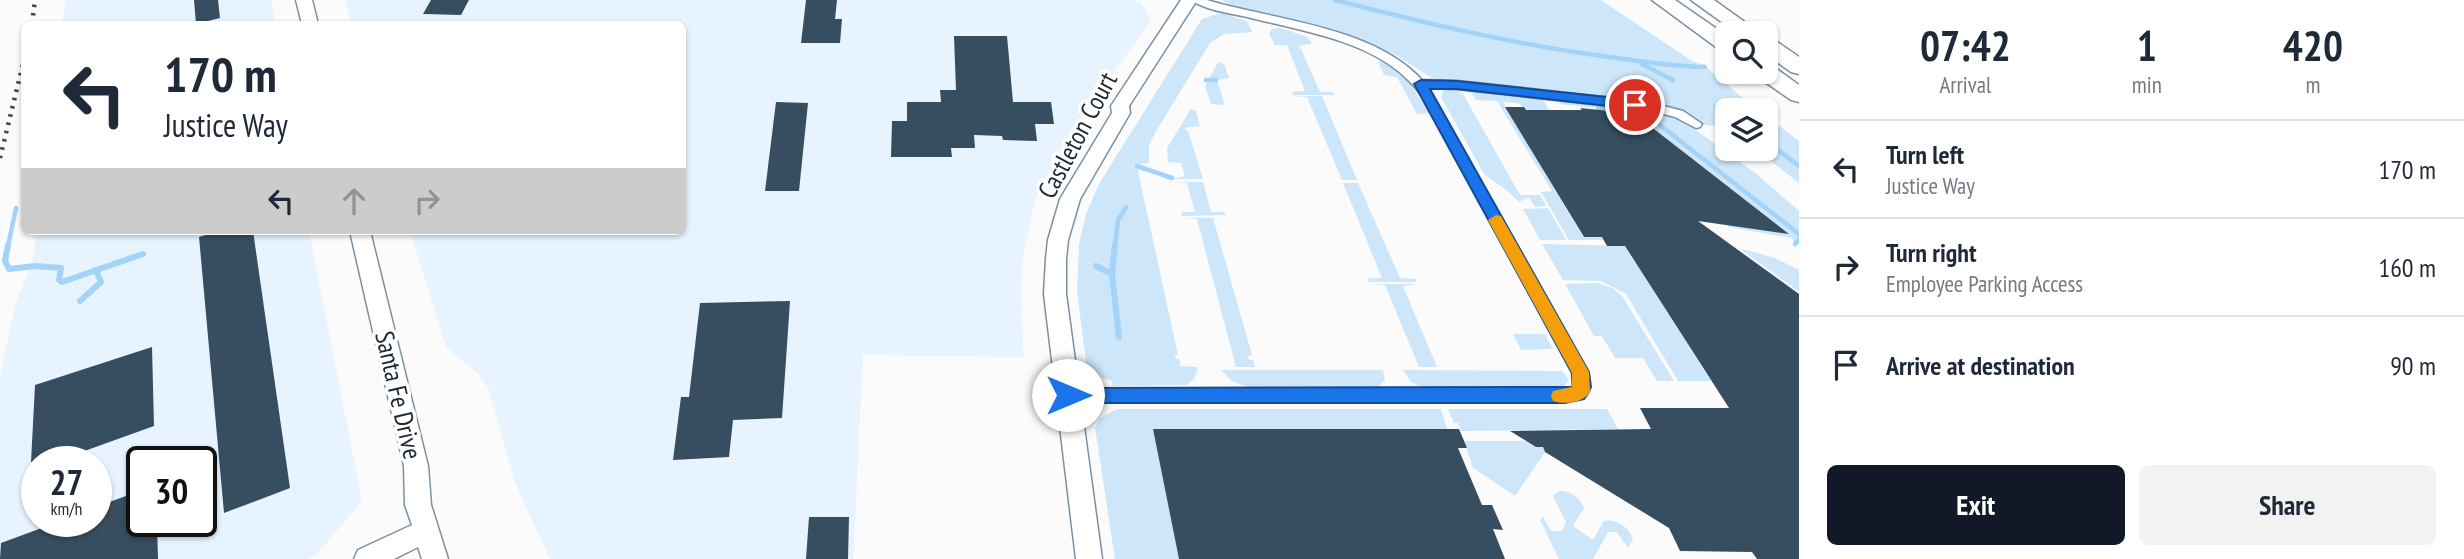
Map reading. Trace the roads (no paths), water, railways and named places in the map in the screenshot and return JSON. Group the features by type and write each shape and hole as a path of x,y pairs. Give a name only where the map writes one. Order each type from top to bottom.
{"highway":[{"path":"1662,0 1715,37"},
{"path":"1701,0 1732,21"},
{"path":"1778,52 1799,66"},
{"path":"1778,80 1799,95"}],"street":[{"path":"304,0 309,21"},
{"name":"Castleton Court","path":"1089,559 1055,285 1057,250 1063,219 1075,189 1121,113 1120,106 1189,0"},
{"path":"1068,395 1565,396 1581,391 1580,372 1421,84 1392,60 1359,44 1196,0"},
{"path":"1421,84 1457,85 1648,106 1679,114 1696,124"},
{"name":"Santa Fe Drive","path":"361,235 416,466 418,505 435,559"},
{"path":"367,559 426,531"}],"waterway":[{"path":"1335,0 1506,40 1657,64 1705,67"},
{"path":"1642,64 1673,80"},
{"path":"1206,80 1216,80"},
{"path":"1598,108 1622,109 1648,116"},
{"path":"1647,115 1799,234"},
{"path":"1778,150 1799,166"},
{"path":"1137,166 1172,178"},
{"path":"1115,246 1118,220 1126,207"},
{"path":"8,246 16,208"},
{"path":"1795,244 1799,239"},
{"path":"8,245 5,261 9,269 35,266 61,268 59,280 62,282 96,270"},
{"path":"1112,274 1115,245"},
{"path":"96,270 143,254"},
{"path":"1096,266 1112,274"},
{"path":"80,301 101,282 96,270"},
{"path":"1112,274 1119,337"}],"railway":[{"path":"32,21 35,0"},
{"path":"0,158 21,72"}]}
